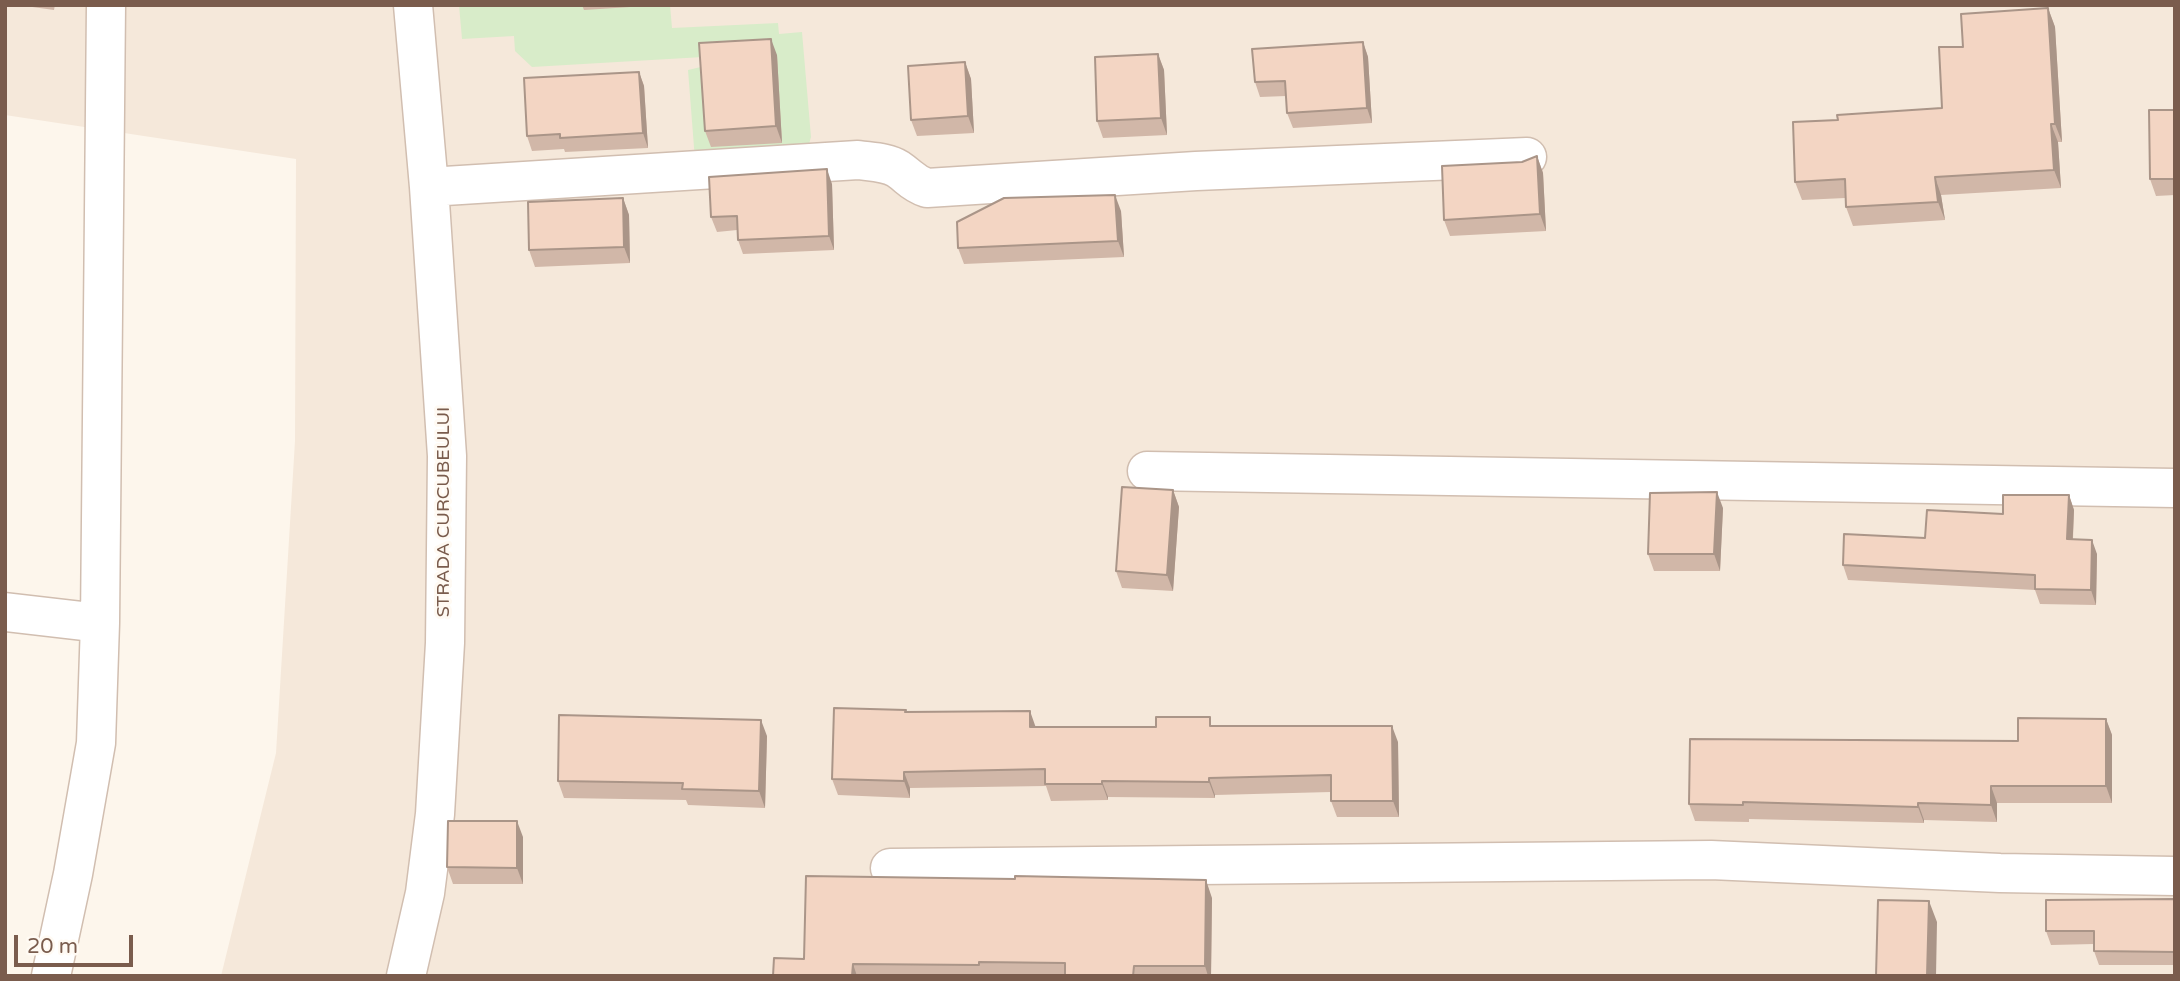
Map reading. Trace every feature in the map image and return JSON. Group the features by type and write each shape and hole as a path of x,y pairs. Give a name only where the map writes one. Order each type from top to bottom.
{"street":[{"path":"51,976 74,874 96,743 100,623 106,5"},
{"name":"STRADA CURCUBEULUI","path":"406,976 425,893 435,814 445,643 447,456 429,187 413,5"},
{"path":"429,187 859,160 882,163 897,169 912,183 927,188 1196,171 1527,157"},
{"path":"1147,471 2175,488"},
{"path":"5,612 100,623"},
{"path":"890,868 1711,860 2000,873 2175,876"}],"shaded area":[{"path":"5,5 2175,5 2175,976 221,976 276,753 295,441 296,159 5,115"}],"green space":[{"path":"459,5 670,5 672,28 778,23 779,34 802,32 811,137 809,144 803,150 695,160 688,70 705,66 703,57 532,67 515,51 514,36 462,39"}],"building":[{"path":"2048,8 2055,124 2051,124 2054,170 1935,177 1938,202 1846,207 1845,179 1795,182 1793,122 1838,120 1837,115 1942,108 1939,47 1963,47 1961,14"},
{"path":"771,39 776,126 705,131 699,43"},
{"path":"1363,42 1367,108 1287,113 1285,81 1255,82 1252,49"},
{"path":"1158,54 1161,118 1097,121 1095,57"},
{"path":"965,62 968,116 911,120 908,66"},
{"path":"639,72 643,133 560,138 560,134 527,136 524,78"},
{"path":"2149,110 2175,110 2175,179 2150,179"},
{"path":"1537,156 1540,214 1444,220 1442,166 1522,162"},
{"path":"827,169 829,236 738,240 737,216 711,217 709,177"},
{"path":"1115,195 1118,241 958,248 957,222 1004,198"},
{"path":"623,198 624,247 529,250 528,202"},
{"path":"1122,487 1173,490 1167,575 1116,571"},
{"path":"1717,492 1714,554 1648,554 1650,493"},
{"path":"2003,495 2069,495 2067,539 2092,540 2091,590 2035,589 2035,575 1843,565 1844,534 1925,538 1927,510 2003,514"},
{"path":"834,708 906,710 905,712 1030,711 1030,727 1156,727 1156,717 1210,717 1210,726 1392,726 1393,801 1331,801 1331,775 1209,778 1209,782 1102,781 1102,784 1045,784 1045,769 904,772 904,781 832,779"},
{"path":"559,715 761,720 759,791 682,789 683,783 558,781"},
{"path":"2018,718 2106,719 2106,786 1991,786 1991,805 1918,803 1918,807 1743,802 1743,805 1689,804 1690,739 2018,741"},
{"path":"448,821 517,821 517,868 447,867"},
{"path":"806,876 1206,880 1205,966 1134,966 1133,976 1065,976 1065,963 853,964 852,976 773,976 774,958 804,959"},
{"path":"2175,899 2175,952 2094,951 2094,931 2046,931 2046,900"},
{"path":"1878,900 1929,901 1927,976 1876,976"}]}
